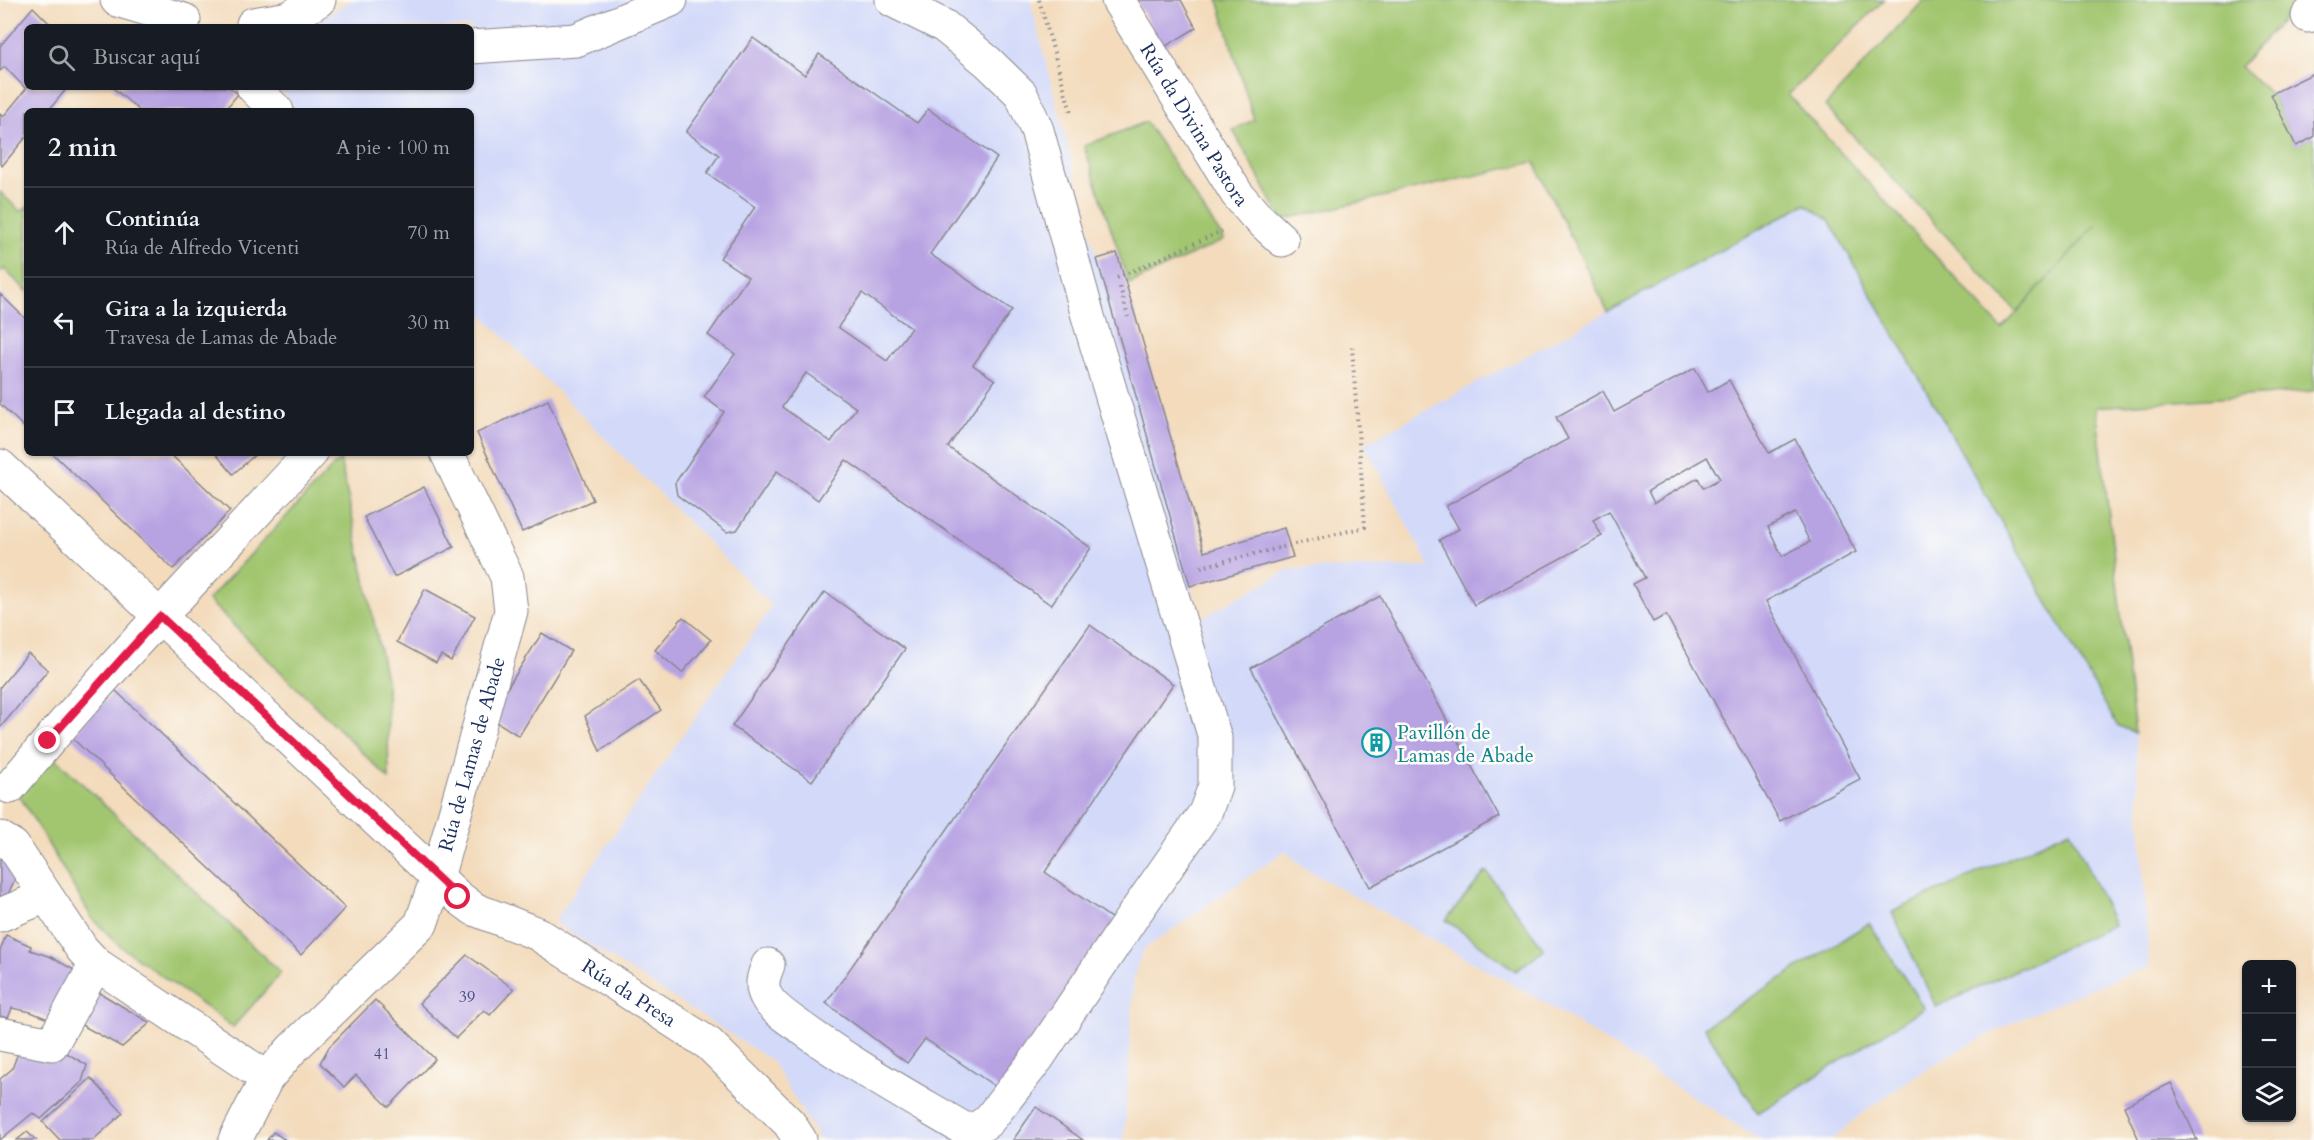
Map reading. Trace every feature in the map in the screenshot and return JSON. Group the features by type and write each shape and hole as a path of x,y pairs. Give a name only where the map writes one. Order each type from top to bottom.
{"street":[{"path":"253,17 289,18 319,0"},
{"path":"474,47 576,40 671,0"},
{"path":"768,965 762,980 765,995 781,1012 821,1042 888,1084 964,1128 976,1129 988,1121 1037,1059 1205,813 1215,786 1215,738 1089,320 1037,130 1021,94 988,62 944,27 892,0"},
{"name":"Rúa da Divina Pastora","path":"1118,0 1237,194 1254,214 1282,240"},
{"path":"126,1 185,16"},
{"path":"256,90 276,108"},
{"path":"269,90 278,108"},
{"path":"10,787 160,616 308,456"},
{"name":"Rúa de Lamas de Abade","path":"234,1140 267,1078 292,1049 421,924 437,878 511,611 507,577 448,456"},
{"name":"Rúa da Presa","path":"0,466 437,878 474,909 538,934 709,1044 789,1123 800,1140"},
{"path":"0,838 13,846 82,949 96,964 267,1078"},
{"path":"0,915 46,896"},
{"path":"0,1034 52,1044 96,964"}],"path":[{"path":"1039,0 1074,122"},
{"path":"1117,278 1220,232"},
{"path":"1114,267 1130,322"},
{"path":"1198,567 1365,528 1352,347"}],"shaded area":[{"path":"352,0 1030,0 1089,230 1200,619 1289,569 1430,567 1364,444 1806,204 1829,221 2117,725 2135,733 2149,967 2090,989 2005,1026 1948,1056 1906,1082 1859,1116 1832,1140 1760,1140 1544,1002 1307,870 1285,851 1143,950 1134,976 1124,1140 820,1140 771,1060 554,922 772,606 474,307 474,108 296,108 282,91 474,90 474,24 313,24"}],"green space":[{"path":"1218,0 1884,0 1788,95 2002,329 2097,224 2017,312 1825,106 1924,0 2300,0 2240,67 2271,94 2296,145 2314,137 2314,391 2096,407 2135,733 2117,725 1829,220 1805,204 1608,312 1534,162 1282,220 1233,130 1254,120"},
{"path":"1146,122 1224,240 1129,284 1084,146"},
{"path":"0,192 21,212 24,209 24,288 4,269 0,272"},
{"path":"340,459 387,684 389,779 208,600"},
{"path":"53,756 281,973 233,1027 120,946 92,918 18,793"},
{"path":"2070,830 2114,925 1936,1007 1892,912"},
{"path":"1486,871 1544,949 1516,971 1446,920"},
{"path":"1869,923 1924,1008 1758,1113 1704,1027"}],"building":[{"path":"1136,0 1181,0 1196,28 1163,48"},
{"path":"33,7 50,24 24,24 24,87 5,67 0,71 0,46"},
{"path":"753,38 805,75 819,54 917,123 928,109 997,158 930,254 1012,310 973,365 995,380 948,447 1091,548 1051,605 846,460 818,500 777,471 737,530 727,532 677,495 675,483 724,412 704,397 735,354 708,335 748,277 720,258 755,207 707,173 719,155 686,132","holes":["862,293 911,328 887,361 838,327","806,373 856,408 831,442 782,407"]},
{"path":"2314,73 2314,137 2296,146 2271,94"},
{"path":"25,90 66,90 50,108 24,108 24,140 2,166 0,164 0,114 3,117"},
{"path":"116,90 233,90 238,94 226,108 136,108"},
{"path":"1117,253 1204,552 1284,528 1293,557 1190,586 1097,259"},
{"path":"0,294 24,317 24,427 0,404"},
{"path":"1695,368 1708,392 1729,380 1769,453 1795,439 1856,552 1766,601 1860,779 1780,821 1666,615 1653,622 1633,584 1645,578 1609,511 1593,520 1602,536 1474,605 1439,540 1459,529 1446,506 1568,439 1556,417 1603,391 1614,412","holes":["1707,457 1720,479 1703,488 1698,478 1654,503 1648,491","1795,513 1810,542 1782,556 1768,527"]},
{"path":"548,400 593,500 522,532 477,433"},
{"path":"55,456 172,456 230,511 173,569"},
{"path":"218,456 254,456 233,474"},
{"path":"424,487 454,547 394,577 364,517"},
{"path":"425,589 475,616 451,661 441,655 436,663 397,642"},
{"path":"825,592 905,649 812,781 732,726"},
{"name":"Pavillón de Lamas de Abade","path":"1380,596 1499,817 1370,887 1251,668"},
{"path":"683,617 711,640 682,673 655,650"},
{"path":"1090,625 1173,684 1045,872 1118,923 1002,1091 925,1039 907,1063 826,1003"},
{"path":"542,633 571,651 519,736 489,717"},
{"path":"28,653 48,670 0,728 0,687"},
{"path":"639,680 661,710 600,751 585,716"},
{"path":"115,690 345,908 301,955 71,737"},
{"path":"0,852 16,876 6,899 0,895"},
{"path":"6,935 31,946 30,950 51,957 76,971 55,1022 31,1012 12,1008 8,1018 0,1016 0,951"},
{"path":"467,955 514,989 490,1015 484,1010 456,1038 419,1003"},
{"path":"95,990 150,1023 122,1047 76,1022"},
{"path":"375,1000 435,1059 389,1107 356,1075 344,1087 320,1063 329,1047"},
{"path":"22,1042 58,1048 87,1065 82,1082 41,1119 33,1113 0,1140 0,1079 12,1069"},
{"path":"91,1078 123,1113 93,1140 60,1140 43,1122"},
{"path":"2171,1083 2197,1140 2139,1140 2124,1106"},
{"path":"1036,1107 1083,1140 1013,1140"},
{"path":"27,1132 36,1140 17,1140"},
{"path":"273,1132 286,1140 267,1140"}],"place":[{"name":"Pavillón de Lamas de Abade","path":"1376,743"}],"route":[{"path":"48,741 160,616 458,897"}]}
